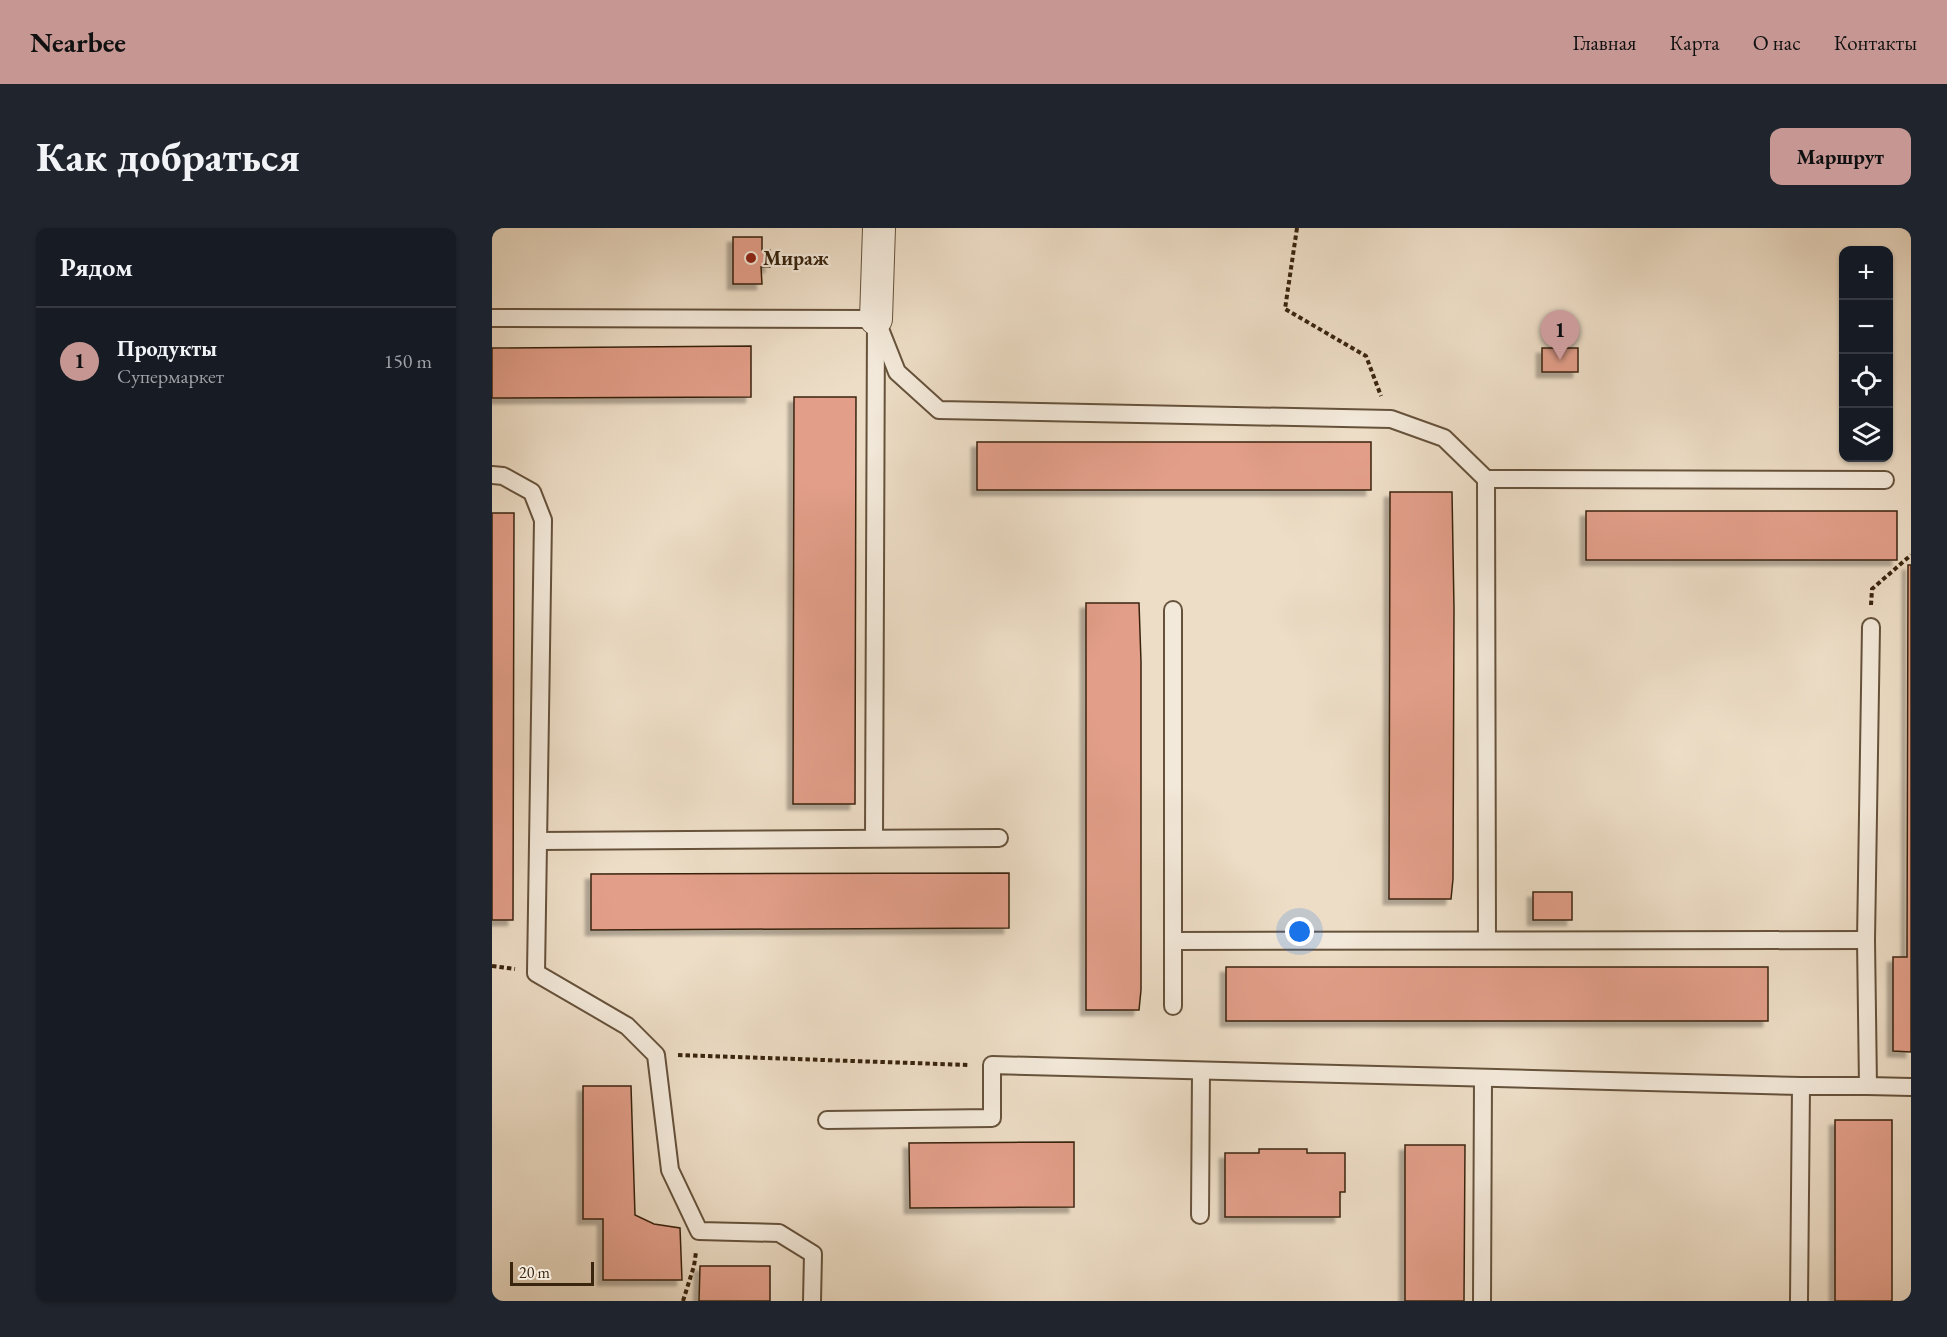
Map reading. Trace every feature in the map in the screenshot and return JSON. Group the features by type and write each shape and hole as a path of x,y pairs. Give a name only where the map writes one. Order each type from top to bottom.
{"street":[{"path":"876,319 879,228"}],"lane":[{"path":"492,318 876,319"},
{"path":"876,319 897,372 939,410 1390,419 1444,438 1486,479 1885,480"},
{"path":"874,838 876,319"},
{"path":"492,475 503,476 532,492 543,520 536,972 627,1026 656,1055 670,1170 699,1231 779,1233 813,1254 812,1301"},
{"path":"1486,479 1487,940"},
{"path":"1173,610 1173,1006"},
{"path":"1868,1086 1866,940 1871,627"},
{"path":"539,841 999,838"},
{"path":"1173,941 1866,940"},
{"path":"827,1120 992,1118 992,1065 1911,1087"},
{"path":"1200,1215 1202,1071"},
{"path":"1482,1301 1483,1078"},
{"path":"1799,1301 1801,1086"}],"path":[{"path":"1297,228 1285,309 1366,356 1390,419"},
{"path":"1871,627 1872,589 1911,555"},
{"path":"656,1055 992,1065"},
{"path":"683,1301 694,1266 699,1231"}],"building":[{"name":"Мираж","path":"733,237 762,237 762,250 770,250 770,267 761,267 762,284 733,284"},
{"path":"751,346 751,397 492,398 492,348"},
{"path":"1542,348 1578,348 1578,372 1542,372"},
{"path":"794,397 856,397 855,804 793,804"},
{"path":"977,442 1371,442 1371,490 977,490"},
{"path":"1390,492 1452,492 1454,608 1451,899 1389,899"},
{"path":"1586,511 1897,511 1897,560 1586,560"},
{"path":"492,513 514,513 513,920 492,920"},
{"path":"1908,565 1911,565 1911,1052 1893,1051 1893,957 1907,957"},
{"path":"1086,603 1139,603 1141,990 1139,1010 1086,1010"},
{"path":"1009,873 1009,928 591,930 591,874"},
{"path":"1533,892 1572,892 1572,920 1533,920"},
{"path":"1226,967 1768,967 1768,1021 1226,1021"},
{"path":"583,1086 631,1086 635,1215 654,1224 680,1228 682,1280 603,1280 603,1219 583,1219"},
{"path":"1835,1120 1892,1120 1892,1301 1835,1301"},
{"path":"1074,1142 1074,1207 910,1208 909,1143"},
{"path":"1405,1145 1465,1145 1464,1301 1405,1301"},
{"path":"1259,1149 1307,1149 1307,1153 1345,1153 1345,1192 1340,1192 1340,1217 1225,1217 1225,1153 1259,1153"},
{"path":"700,1266 770,1266 770,1301 699,1301"}],"place":[{"name":"Мираж","path":"751,258"},
{"name":"Продукты","path":"1560,360"}]}
